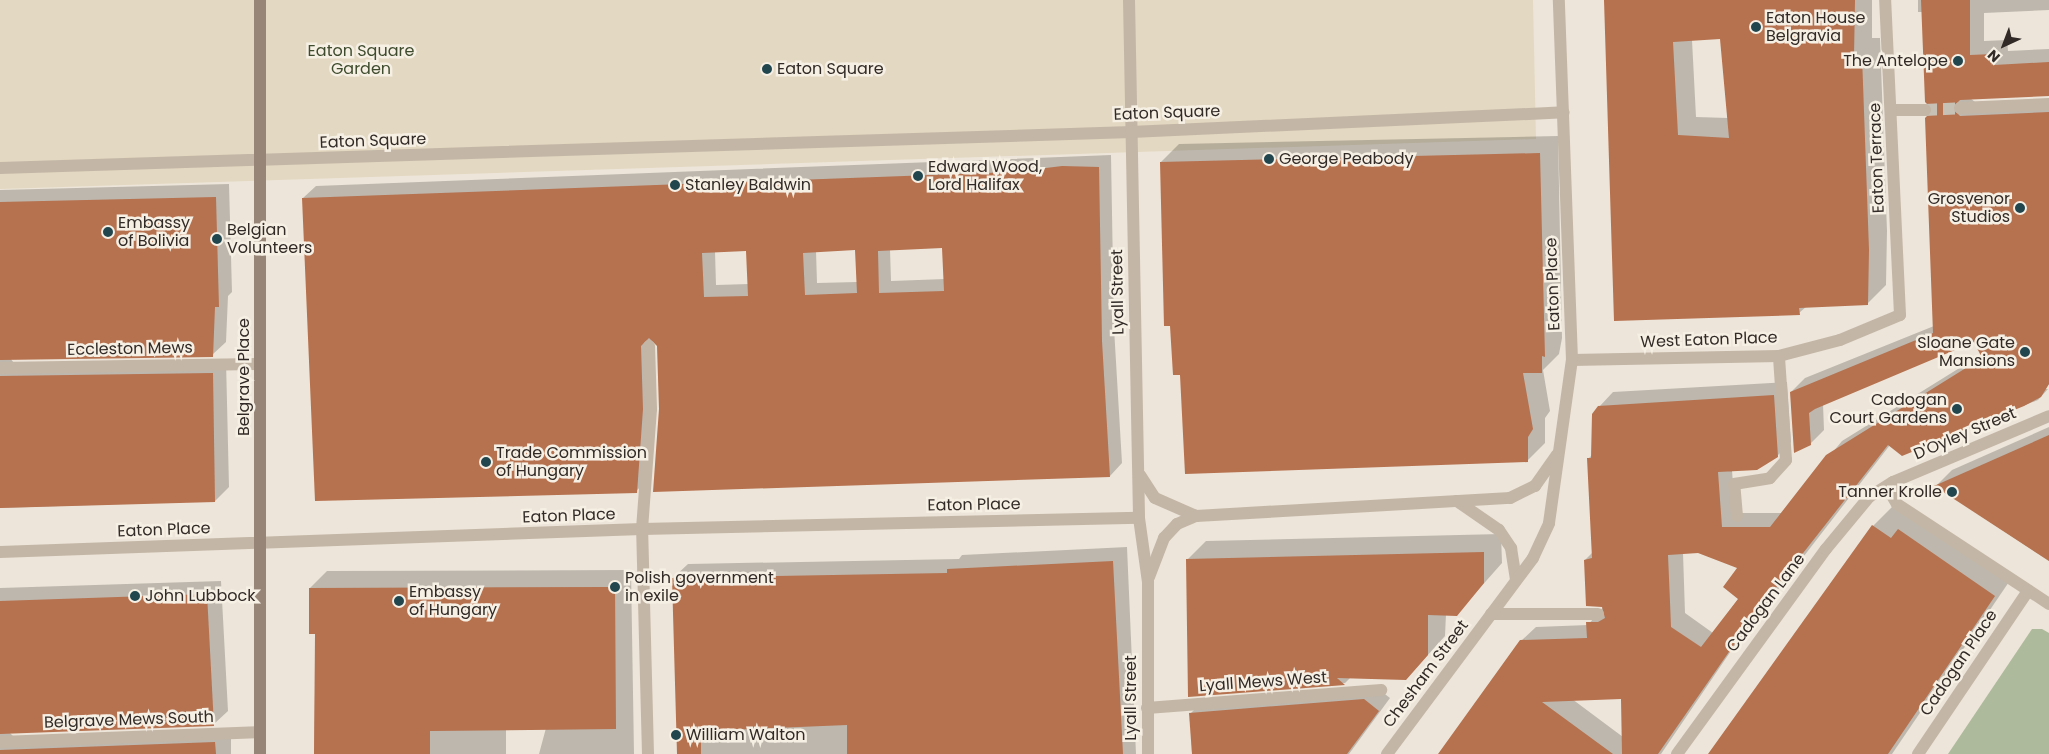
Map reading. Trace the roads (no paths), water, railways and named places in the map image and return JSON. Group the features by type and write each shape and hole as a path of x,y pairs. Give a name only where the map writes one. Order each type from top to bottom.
{"main road":[{"name":"Belgrave Place","path":"260,0 260,754"}],"street":[{"name":"Lyall Street","path":"1128,0 1139,518 1148,582 1148,754"},
{"path":"1559,0 1564,112"},
{"name":"Eaton Terrace","path":"1885,0 1900,315"},
{"path":"1960,108 2049,104"},
{"path":"1891,110 1925,110"},
{"name":"Eaton Square","path":"0,168 260,162 1131,132 1564,112"},
{"name":"Eaton Place","path":"1516,580 1533,558 1548,523 1572,360 1564,112"},
{"name":"West Eaton Place","path":"1572,360 1779,356 1840,340 1900,315"},
{"path":"648,754 642,529 651,410 649,346"},
{"path":"1737,516 1734,484 1770,478 1786,460 1779,356"},
{"name":"Eccleston Mews","path":"0,368 260,364"},
{"name":"D'Oyley Street","path":"1893,482 2049,416"},
{"name":"Eaton Place","path":"1196,516 1510,498 1535,486 1558,454"},
{"path":"1138,473 1155,498 1196,516"},
{"path":"1893,482 1891,494 1897,504 2049,604"},
{"name":"Cadogan Lane","path":"1677,754 1853,515 1869,497 1893,482"},
{"path":"1457,501 1499,530 1511,548 1516,580"},
{"name":"Lyall Street","path":"1148,582 1164,538 1178,524 1196,516"},
{"name":"Eaton Place","path":"0,552 642,529 1139,518"},
{"name":"Chesham Street","path":"1387,754 1516,580"},
{"name":"Cadogan Place","path":"1918,754 2028,591"},
{"name":"Chesham Street","path":"1491,614 1598,614"},
{"name":"Lyall Mews West","path":"1147,708 1381,690"},
{"name":"Belgrave Mews South","path":"0,742 260,732"}],"tunnel":[{"path":"1925,110 1960,108"}],"place":[{"name":"Eaton House Belgravia","path":"1756,27"},
{"name":"The Antelope","path":"1958,61"},
{"name":"Eaton Square","path":"767,69"},
{"name":"George Peabody","path":"1269,159"},
{"name":"Edward Wood, Lord Halifax","path":"918,176"},
{"name":"Stanley Baldwin","path":"675,185"},
{"name":"Grosvenor Studios","path":"2020,208"},
{"name":"Embassy of Bolivia","path":"108,232"},
{"name":"Belgian Volunteers","path":"217,239"},
{"name":"Sloane Gate Mansions","path":"2025,352"},
{"name":"Cadogan Court Gardens","path":"1957,409"},
{"name":"Trade Commission of Hungary","path":"486,462"},
{"name":"Tanner Krolle","path":"1952,492"},
{"name":"Polish government in exile","path":"615,587"},
{"name":"John Lubbock","path":"135,596"},
{"name":"Embassy of Hungary","path":"399,601"},
{"name":"William Walton","path":"676,735"}],"park label":[{"name":"Eaton Square Garden","path":"361,60"}]}
